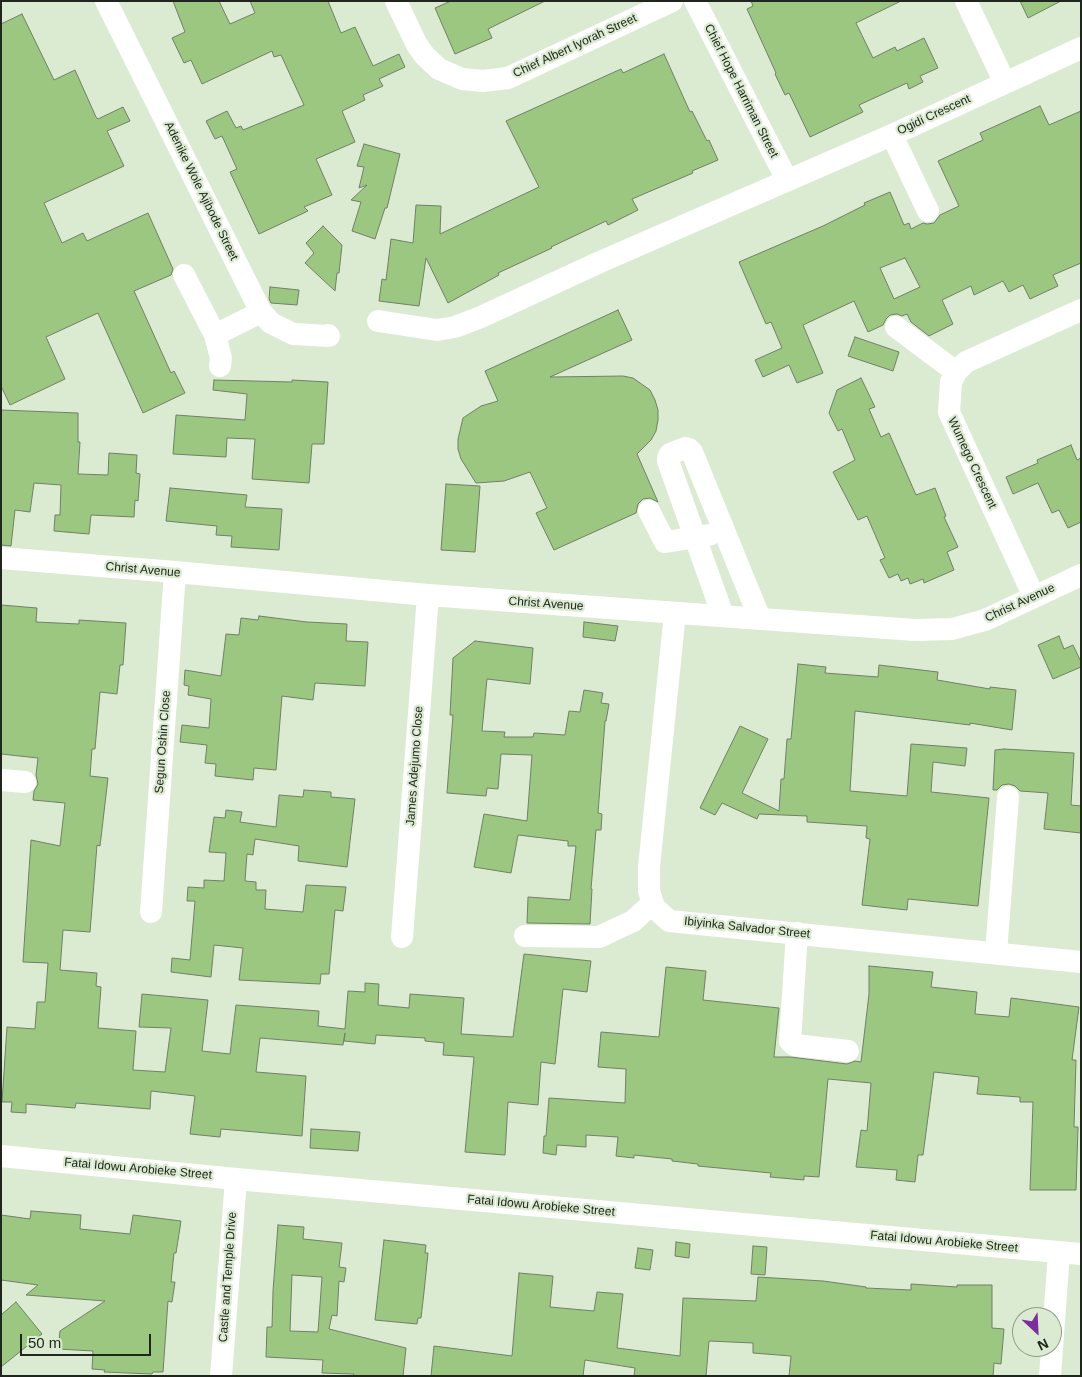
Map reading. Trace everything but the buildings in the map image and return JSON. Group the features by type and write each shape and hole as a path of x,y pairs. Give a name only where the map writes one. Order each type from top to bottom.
{"street":[{"name":"Adenike Wole Ajibode Street","path":"106,1 261,312 271,323 293,334 328,335"},
{"name":"Chief Albert Iyorah Street","path":"396,1 417,45 439,69 462,79 482,81 508,78 672,1"},
{"name":"Chief Hope Harriman Street","path":"695,1 787,180"},
{"path":"966,1 1005,82"},
{"name":"Ogidi Crescent","path":"378,321 437,330 455,327 481,318 609,258 892,135 1081,48"},
{"path":"892,135 928,211"},
{"path":"184,275 214,335 221,358 220,366"},
{"path":"896,327 956,372 966,362 1081,310"},
{"path":"214,335 261,312"},
{"name":"Wumego Crescent","path":"956,372 951,382 949,412 1034,597"},
{"path":"723,616 668,458 670,454 685,448 692,452 760,619"},
{"path":"649,511 665,542 725,533"},
{"name":"Christ Avenue","path":"1,558 428,595 914,630 952,629 985,620 1081,575"},
{"name":"Segun Oshin Close","path":"151,912 175,572"},
{"name":"James Adejumo Close","path":"402,937 428,595"},
{"path":"525,936 599,937 633,921 653,903 649,891 649,867 675,613"},
{"path":"1,780 25,782"},
{"path":"996,953 1008,797"},
{"name":"Ibiyinka Salvador Street","path":"653,903 654,907 669,921 1081,962"},
{"path":"797,933 790,1041 794,1045 848,1051"},
{"name":"Fatai Idowu Arobieke Street","path":"1,1156 236,1179 1070,1253"},
{"name":"Castle and Temple Drive","path":"221,1376 236,1179"},
{"path":"1050,1376 1070,1253"}]}
